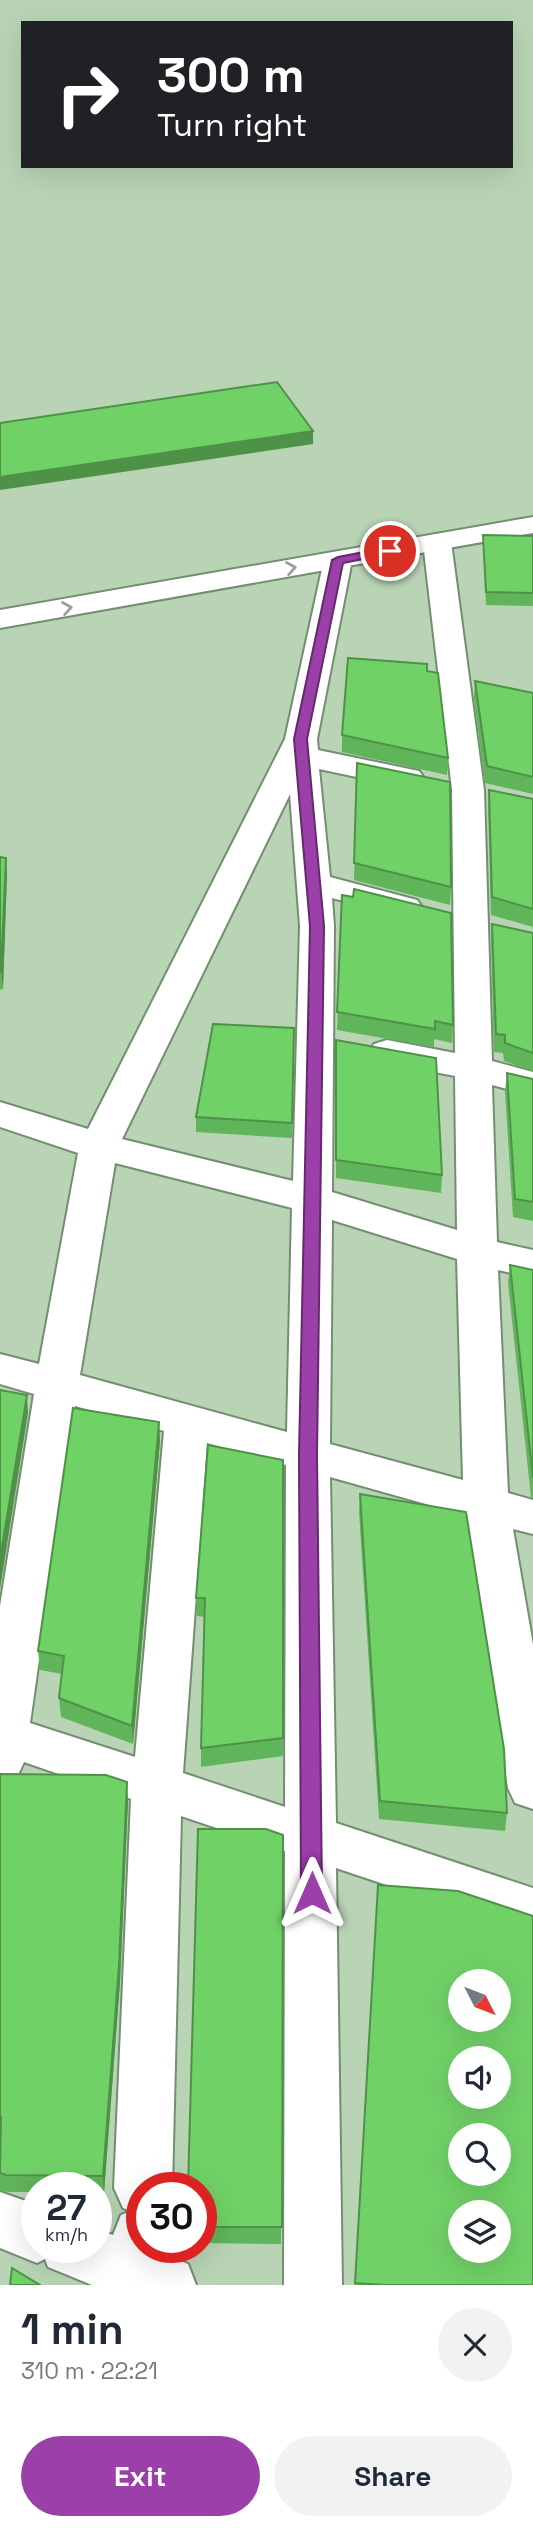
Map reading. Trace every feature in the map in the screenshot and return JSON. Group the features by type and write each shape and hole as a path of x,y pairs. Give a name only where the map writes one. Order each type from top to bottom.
{"main road":[{"path":"0,597 533,505"},
{"path":"0,619 533,525"},
{"path":"437,542 481,793 449,918 473,1068 486,1505 533,1788"},
{"path":"338,560 301,747 99,1146 57,1385 1,1743 157,1786 533,1911"},
{"path":"301,747 481,793"},
{"path":"301,747 317,926 308,1455 313,2285"},
{"path":"313,883 508,933"},
{"path":"316,1040 473,1068 533,1084"},
{"path":"0,1114 99,1146 314,1200 477,1251 533,1265"},
{"path":"0,1369 533,1517"},
{"path":"144,2172 157,1786 187,1421"},
{"path":"0,2220 21,2228"},
{"path":"112,2260 147,2270"}],"building":[{"path":"277,382 313,431 0,477 0,423"},
{"path":"483,535 533,536 533,593 486,592"},
{"path":"348,658 427,664 427,671 438,673 448,758 342,735"},
{"path":"475,681 533,693 533,777 487,766"},
{"path":"357,763 450,782 451,887 354,863"},
{"path":"489,790 533,799 533,909 492,897"},
{"path":"0,857 6,858 1,972 0,972"},
{"path":"354,889 451,913 453,1025 435,1021 435,1029 337,1012 342,895 353,897"},
{"path":"492,924 533,933 533,1053 505,1043 505,1035 496,1034"},
{"path":"213,1024 294,1028 292,1123 196,1117"},
{"path":"336,1040 436,1058 442,1175 336,1160"},
{"path":"507,1073 533,1079 533,1202 515,1199"},
{"path":"510,1265 533,1270 533,1478"},
{"path":"0,1390 27,1395 0,1559"},
{"path":"73,1408 159,1422 132,1726 59,1698 64,1656 38,1651"},
{"path":"208,1445 283,1460 283,1738 201,1748 205,1598 196,1598"},
{"path":"360,1494 466,1512 504,1749 507,1813 380,1801"},
{"path":"0,1774 106,1775 127,1782 119,1965 103,2172 21,2172 21,2175 0,2173"},
{"path":"198,1829 266,1829 283,1835 282,2227 217,2227 217,2172 188,2172"},
{"path":"378,1885 458,1891 533,1916 533,2285 355,2283"},
{"path":"12,2268 40,2285 10,2285"}],"route":[{"path":"312,1893 308,1455 317,926 300,739 338,560 390,551"}]}
